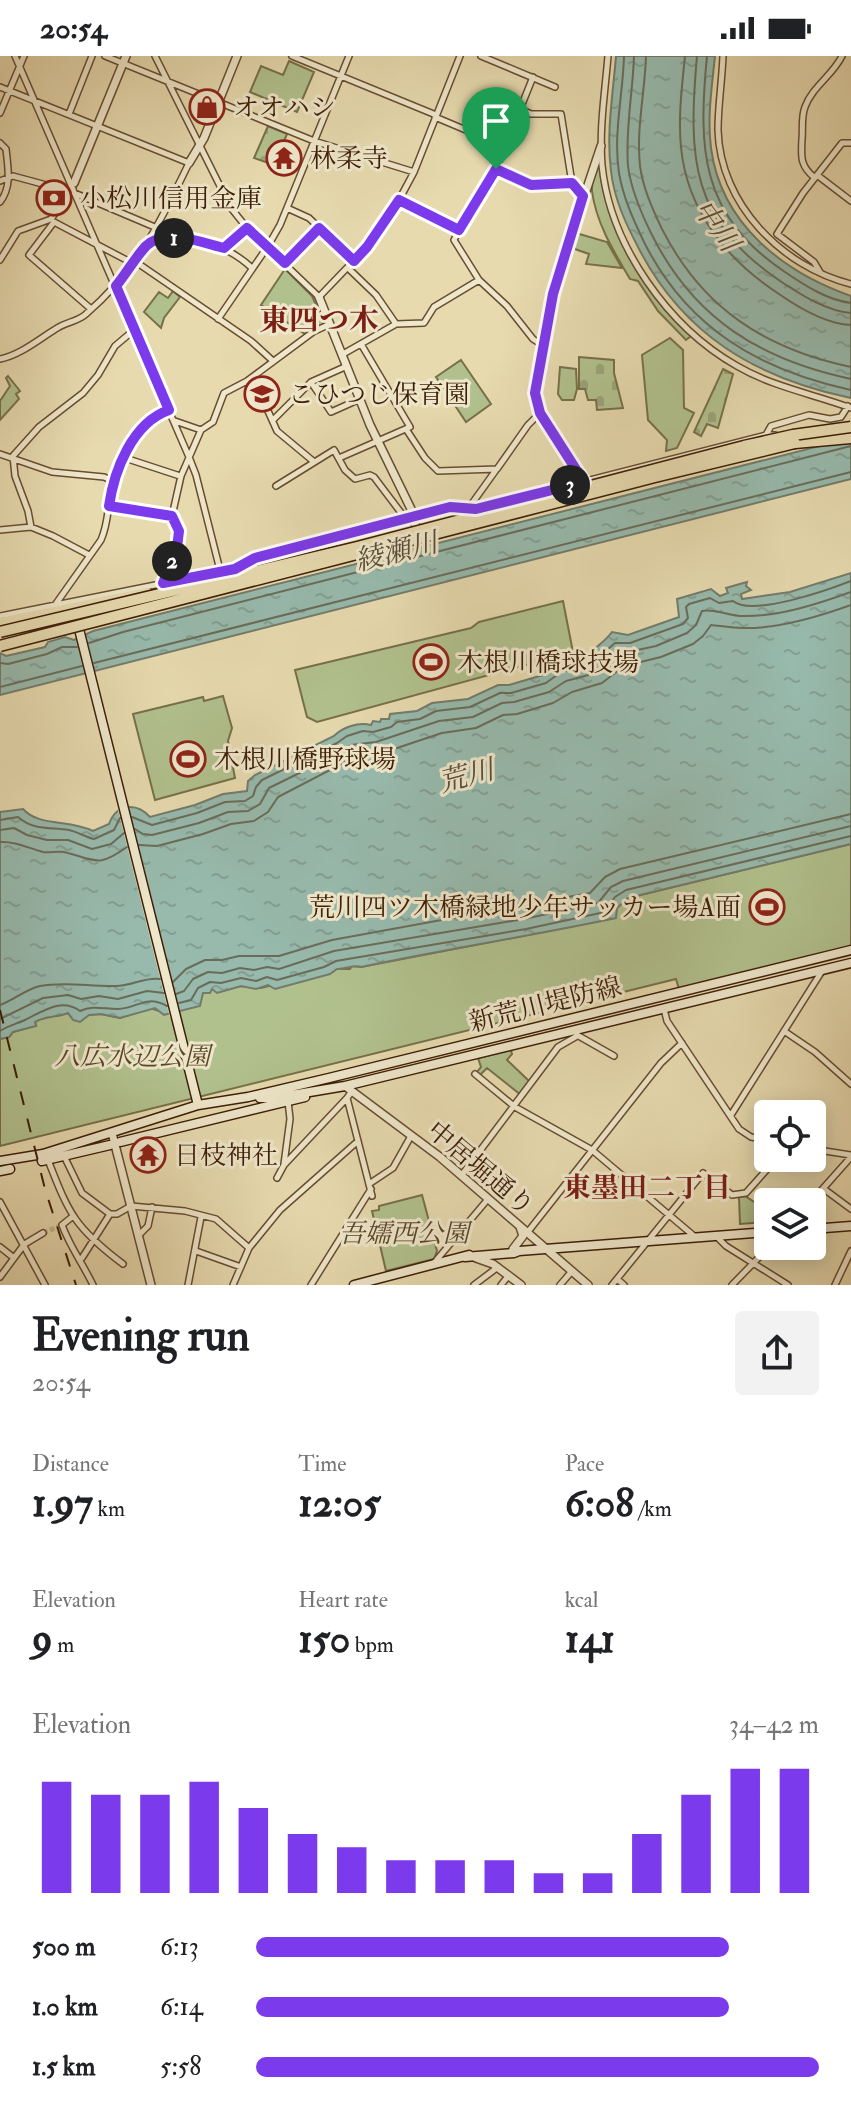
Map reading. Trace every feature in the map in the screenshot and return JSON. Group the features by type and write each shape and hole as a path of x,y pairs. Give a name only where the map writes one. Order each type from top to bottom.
{"highway":[{"path":"0,634 744,446 851,426"},
{"path":"0,644 210,593 746,454 795,443 851,438"},
{"path":"0,623 220,579"}],"main road":[{"path":"0,634 418,534 587,486 851,426"},
{"path":"76,617 196,1100"},
{"name":"新荒川堤防線","path":"248,1097 851,950"},
{"name":"新荒川堤防線","path":"0,1161 35,1156 112,1133 196,1100 274,1098 333,1088 348,1092 663,1008 851,963"},
{"name":"新荒川堤防線","path":"120,1142 333,1088"},
{"path":"45,1161 110,1145"},
{"path":"826,1228 851,1226"},
{"path":"354,1285 465,1257 754,1233"}],"street":[{"path":"15,56 189,457 220,579"},
{"path":"0,113 24,56"},
{"path":"69,114 92,56"},
{"path":"105,56 125,60 167,81 314,141 414,172"},
{"path":"155,56 231,208 247,228 319,297 418,534"},
{"path":"0,359 85,316 135,263 157,228 199,144 237,56"},
{"path":"292,56 505,146"},
{"path":"218,319 268,246 287,208 349,56"},
{"path":"319,297 367,247 399,200 414,172 460,56"},
{"path":"481,56 555,87"},
{"path":"608,56 601,146 604,179 615,218 639,267 673,315 737,367 772,383 849,407 841,417 833,419 809,415 771,426 766,435"},
{"path":"723,56 718,132 722,155 739,204 771,241 821,274 851,284"},
{"path":"842,56 803,110 800,158 806,171 851,201"},
{"path":"91,309 29,255 73,187 125,60"},
{"path":"533,77 496,169 454,240 479,280 542,345"},
{"path":"0,87 189,163"},
{"path":"520,109 531,114 561,114 572,183 583,196"},
{"path":"0,143 6,149 9,177 8,187 0,202"},
{"path":"821,274 814,262 777,234 842,143 851,143"},
{"path":"587,486 540,413 535,393 542,345 559,272 601,146"},
{"path":"496,169 531,185 572,183"},
{"path":"0,181 9,177 73,187 157,228"},
{"path":"399,200 459,230"},
{"path":"287,208 309,218 354,261"},
{"path":"0,260 18,231 52,220 135,263 251,341 273,361"},
{"path":"224,248 247,228"},
{"path":"285,263 319,228"},
{"path":"147,244 169,237 182,238 224,248 252,268"},
{"path":"348,268 376,295 396,324"},
{"path":"343,354 396,324 424,323 434,307 479,280"},
{"path":"163,583 177,548 179,531 172,516 181,476 201,430 213,422 224,393 247,381 313,332 331,324"},
{"path":"31,527 15,476 13,456 34,432 83,393 115,346 134,330"},
{"path":"339,458 410,427 361,344"},
{"path":"273,420 311,382 347,366"},
{"path":"247,381 277,431 313,461"},
{"path":"311,382 331,412 360,399"},
{"path":"54,606 106,530 113,481 135,437 155,417 169,410"},
{"path":"468,521 466,508 540,413"},
{"path":"174,421 201,430"},
{"path":"406,429 425,458 438,471 497,469"},
{"path":"0,616 163,583 220,579 255,558 450,507 466,508 587,486 766,435 787,439"},
{"path":"276,486 334,450 345,470 355,479 370,475 374,477 410,517"},
{"path":"0,454 52,472 104,477 113,481"},
{"path":"125,458 181,476"},
{"path":"109,506 172,516"},
{"path":"0,530 31,527 89,555"},
{"path":"731,1115 822,969"},
{"path":"663,1008 667,1021 744,1135 754,1137"},
{"path":"784,1031 815,1052 851,1084"},
{"path":"461,1176 558,1047 576,1032 614,1056"},
{"path":"527,1233 661,1063 682,1043"},
{"path":"475,1074 515,1107 592,1150 695,1237"},
{"path":"348,1092 372,1196"},
{"path":"277,1178 284,1165 348,1092"},
{"name":"中居堀通り","path":"348,1092 412,1135 588,1285"},
{"path":"284,1165 290,1119 288,1101"},
{"path":"112,1133 151,1285"},
{"path":"311,1285 370,1186 393,1168 412,1135"},
{"path":"233,1285 249,1248 280,1210 358,1141"},
{"path":"825,1188 851,1156 826,1152"},
{"path":"64,1156 82,1193 110,1214 117,1214 131,1206 185,1211 216,1219 249,1248"},
{"path":"45,1161 72,1217 93,1242 123,1264"},
{"path":"612,1285 703,1173 732,1195 746,1193 765,1172"},
{"path":"826,1190 851,1209"},
{"path":"430,1267 488,1199"},
{"path":"0,1202 45,1285"},
{"path":"139,1235 148,1226 152,1207"},
{"path":"82,1258 110,1214"},
{"path":"72,1217 61,1226 69,1243 82,1258 93,1285"},
{"path":"188,1285 201,1217"},
{"path":"501,1285 508,1274 505,1261 523,1236 519,1226"},
{"path":"0,1277 24,1245 43,1233"},
{"path":"716,1236 726,1246 788,1285"},
{"path":"560,1285 570,1270 566,1261 569,1254 579,1246"},
{"path":"0,1247 14,1258"},
{"path":"196,1251 241,1267"},
{"path":"835,1285 851,1251"},
{"path":"465,1257 481,1258 521,1285"},
{"path":"732,1285 758,1260"},
{"path":"474,1285 498,1267"},
{"path":"617,1279 624,1285"}],"green space":[{"path":"289,61 314,72 297,112 250,92 261,66 283,75"},
{"path":"268,126 287,134 274,165 254,158"},
{"path":"599,159 608,209 628,256 657,299 691,336 686,340 658,311 638,281 630,279 606,237 592,191"},
{"path":"576,233 607,242 622,268 586,264 589,254 572,248"},
{"path":"285,269 312,296 324,323 305,334 261,305"},
{"path":"173,291 180,297 164,318 161,328 144,312 159,292 168,298"},
{"path":"670,338 683,350 684,408 694,413 677,448 666,451 667,440 648,420 642,355"},
{"path":"579,357 614,360 623,408 597,410 596,400 588,400 585,389 579,389"},
{"path":"461,360 491,404 466,422 436,377"},
{"path":"560,367 576,369 574,400 562,400 558,394"},
{"path":"723,369 733,374 718,428 707,424 701,436 694,432"},
{"path":"8,376 20,391 16,394 19,399 0,420 0,401 10,386"},
{"path":"563,601 573,652 317,722 307,717 295,670 471,628 479,622"},
{"name":"木根川橋野球場","path":"223,696 232,728 228,741 235,778 155,800 133,714 203,697 204,701"},
{"name":"八広水辺公園","path":"851,844 851,947 679,989 676,979 0,1146 0,1039 36,1025 35,1022 47,1015 101,1014 120,1018 150,1008 162,1012 201,998 203,993 212,989 219,992 241,986 261,988 337,969 350,969 352,966 361,967 615,918 617,908 628,898"},
{"path":"511,1050 512,1054 507,1060 530,1082 521,1095 487,1068 480,1075 477,1072 481,1067 478,1058"},
{"name":"吾嬬西公園","path":"422,1195 437,1251 434,1259 386,1271 372,1211 379,1210 379,1206"},
{"path":"745,1196 754,1202 754,1223 740,1224 739,1197"}],"water":[{"name":"中川","path":"616,56 715,56 710,125 717,175 728,200 759,242 802,273 851,296 851,398 784,378 753,365 725,348 699,328 655,277 624,219 612,181 610,128"},
{"path":"851,438 851,479 0,695 0,653 6,656 45,647 48,642 65,637 74,640 93,631"},
{"name":"荒川","path":"851,573 851,844 628,898 617,908 616,918 337,969 330,974 275,989 268,985 256,989 241,986 217,993 212,989 210,993 203,993 200,1006 164,1015 155,1008 120,1018 89,1015 80,1022 73,1020 68,1013 39,1020 35,1022 36,1026 0,1039 0,812 23,809 46,821 93,831 109,824 116,812 127,807 139,809 150,817 223,794 247,791 248,781 255,775 346,728 371,725 373,721 389,719 390,714 417,711 432,703 468,699 498,685 543,675 557,664 587,657 612,632 628,635 679,617 677,599 711,589 720,596 728,593 726,588 747,582 746,586 751,590 741,594 742,599 790,592"}],"pier":[{"path":"128,805 181,1015 170,1018 117,806"}],"tunnel":[{"path":"43,1233 60,1226"}],"railway":[{"path":"0,1010 45,1189 76,1285"}],"place":[{"name":"オオハシ","path":"207,107"},
{"name":"林柔寺","path":"284,158"},
{"name":"小松川信用金庫","path":"54,198"},
{"name":"こひつじ保育園","path":"262,394"},
{"name":"木根川橋球技場","path":"431,662"},
{"name":"木根川橋野球場","path":"188,759"},
{"name":"荒川四ツ木橋緑地少年サッカー場A面","path":"767,907"},
{"name":"日枝神社","path":"148,1155"}],"district":[{"name":"東四つ木","path":"319,320"},
{"name":"東墨田二丁目","path":"647,1187"}],"route":[{"path":"496,169 531,185 572,183 583,196 553,294 535,400 584,482 472,510 450,507 250,559 235,569 163,583 177,548 179,531 172,516 109,506 113,481 135,437 160,413 169,410 116,286 147,244 169,237 224,248 247,228 285,263 319,228 354,261 399,200 459,230 496,169"}],"water label":[{"name":"綾瀬川","path":"396,551"}]}
